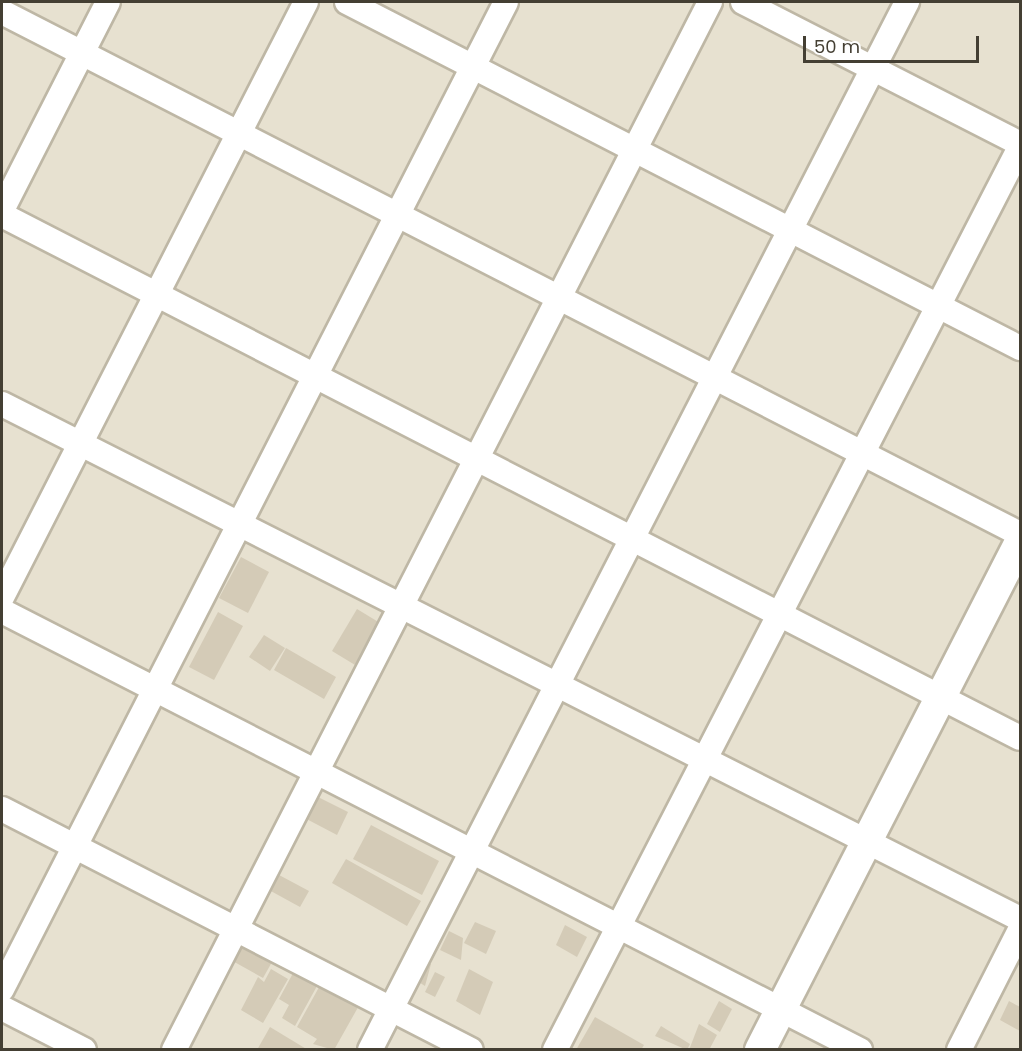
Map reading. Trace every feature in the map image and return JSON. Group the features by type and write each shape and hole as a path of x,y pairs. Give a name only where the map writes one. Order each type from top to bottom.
{"street":[{"path":"2,210 108,2"},
{"path":"2,597 306,2"},
{"path":"346,2 1020,348"},
{"path":"2,989 506,2"},
{"path":"174,1050 710,2"},
{"path":"555,1050 1020,146 743,2"},
{"path":"370,1050 907,2"},
{"path":"2,12 1020,534"},
{"path":"2,215 1020,738"},
{"path":"2,404 1020,919"},
{"path":"760,1050 1020,542"},
{"path":"2,611 860,1050"},
{"path":"2,809 471,1050"},
{"path":"959,1050 1020,930"},
{"path":"2,1008 84,1050"}],"shaded area":[{"path":"2,2 1020,2 1020,1049 2,1049"}],"building":[{"path":"241,557 269,572 248,613 219,598"},
{"path":"357,609 385,626 360,668 332,651"},
{"path":"218,612 243,626 214,680 189,667"},
{"path":"264,635 285,648 270,671 249,657"},
{"path":"286,648 336,677 324,699 274,670"},
{"path":"308,792 348,812 337,835 297,814"},
{"path":"371,825 439,861 422,895 353,859"},
{"path":"346,859 421,901 407,926 332,883"},
{"path":"266,868 309,891 300,907 258,884"},
{"path":"475,922 496,931 486,954 464,943"},
{"path":"565,925 587,937 577,957 556,945"},
{"path":"234,929 277,953 263,978 220,954"},
{"path":"449,931 463,938 461,960 440,950"},
{"path":"421,958 431,964 425,986 411,977"},
{"path":"298,964 322,977 295,1026 282,1018 289,1005 279,999"},
{"path":"271,969 288,979 263,1023 241,1010 258,977 264,982"},
{"path":"469,969 493,982 480,1015 456,1001"},
{"path":"435,972 445,977 435,997 425,992"},
{"path":"323,980 361,1002 334,1050 313,1044 317,1039 297,1027"},
{"path":"719,1001 732,1009 720,1032 707,1024"},
{"path":"1009,1001 1020,1007 1020,1031 1000,1020"},
{"path":"595,1017 644,1045 641,1050 576,1050"},
{"path":"699,1024 717,1035 709,1050 689,1050"},
{"path":"661,1026 690,1044 687,1050 655,1036"},
{"path":"270,1027 308,1050 257,1050"}]}
